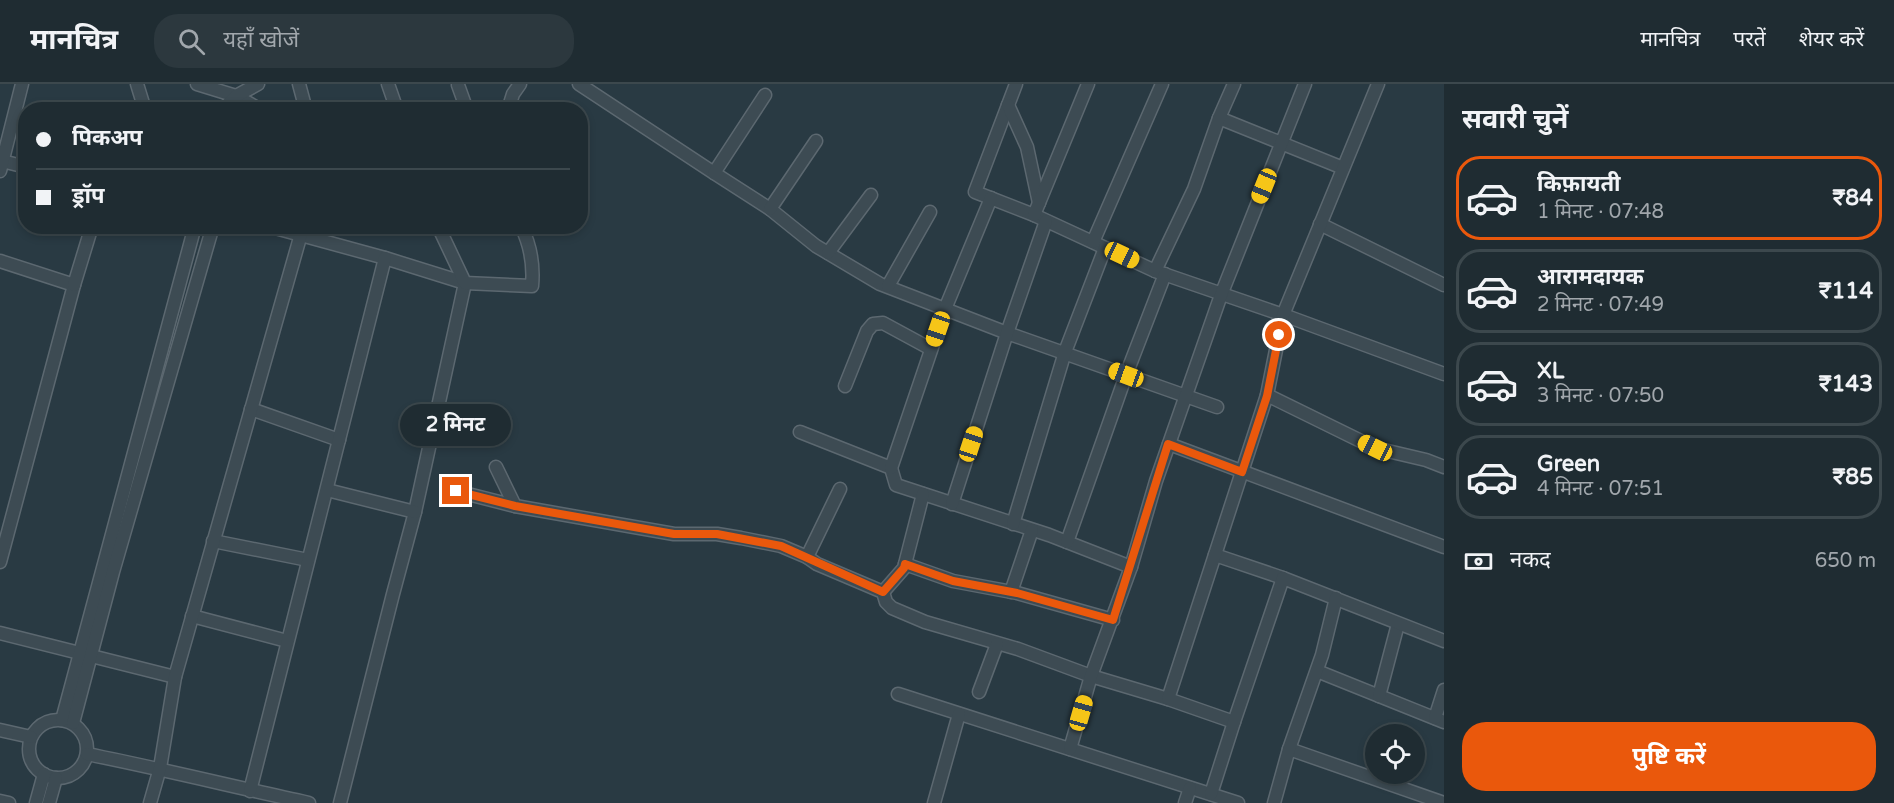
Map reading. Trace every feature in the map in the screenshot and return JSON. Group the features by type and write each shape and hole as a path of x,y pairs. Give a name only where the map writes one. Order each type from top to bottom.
{"street":[{"path":"18,166 1,166 22,84"},
{"path":"137,84 143,102"},
{"path":"197,84 236,96 247,102"},
{"path":"230,102 236,96 258,84"},
{"path":"299,84 304,102"},
{"path":"388,84 395,102"},
{"path":"510,102 520,84"},
{"path":"579,84 770,209 816,246 888,286 1007,333 1217,407"},
{"path":"1016,84 975,192 1036,209 1046,220 1160,272 1444,374"},
{"path":"1036,209 1088,84"},
{"path":"1093,242 1162,84"},
{"path":"1066,542 1160,272 1234,84"},
{"path":"1070,749 1091,676 1131,567 1185,395 1221,294 1305,84"},
{"path":"1168,699 1267,396 1283,315 1378,84"},
{"path":"458,85 464,102"},
{"path":"714,173 765,95"},
{"path":"1008,105 1027,147 1036,209"},
{"path":"1219,118 1343,168"},
{"path":"770,209 816,141"},
{"path":"828,253 871,195"},
{"path":"991,198 945,309 891,468 896,485 1032,530 1131,567"},
{"path":"888,286 930,212"},
{"path":"952,504 1046,220"},
{"path":"1320,224 1444,285"},
{"path":"0,562 90,234"},
{"path":"67,721 193,234"},
{"path":"85,654 116,561 211,234"},
{"path":"150,803 160,768 175,677 301,234 465,283 532,286 531,253 524,234"},
{"path":"340,803 415,512 465,283 444,234"},
{"path":"1013,524 1065,352 1105,248"},
{"path":"249,790 385,258"},
{"path":"0,261 74,285"},
{"path":"845,387 867,331 873,324 883,323 931,349"},
{"path":"1267,396 1375,448 1426,460 1444,467"},
{"path":"251,409 339,440"},
{"path":"800,432 891,468"},
{"path":"1168,444 1444,547"},
{"path":"496,467 515,506"},
{"path":"807,557 840,489"},
{"path":"327,490 415,512"},
{"path":"456,491 515,506 674,534 717,534 781,546 883,592"},
{"path":"883,592 904,568 923,494"},
{"path":"1011,592 1032,530"},
{"path":"213,541 308,560"},
{"path":"1215,555 1284,578 1444,641"},
{"path":"905,564 953,581 1011,592 1113,620"},
{"path":"1211,794 1284,578"},
{"path":"883,592 886,602 892,608 925,622 1018,649 1091,676 1168,699 1234,723"},
{"path":"1274,803 1317,671 1336,598"},
{"path":"192,616 286,641"},
{"path":"1379,696 1398,624"},
{"path":"0,633 175,677"},
{"path":"979,692 997,644"},
{"path":"1317,671 1439,720 1444,690"},
{"path":"898,694 1238,803"},
{"path":"934,803 959,714"},
{"path":"53,720 67,721 80,729 85,736 88,745 83,764 76,772 66,777 50,776 36,767 30,758 31,737 44,723 53,720"},
{"path":"0,730 31,737"},
{"path":"1290,749 1444,803"},
{"path":"87,754 160,768 309,803"},
{"path":"36,803 50,776"},
{"path":"49,803 50,776"},
{"path":"1185,803 1190,788"},
{"path":"0,801 9,803"}],"route":[{"path":"456,491 515,506 674,534 717,534 781,546 883,592 905,564 953,581 1017,593 1113,620 1168,444 1242,472 1267,396 1279,335"}]}
